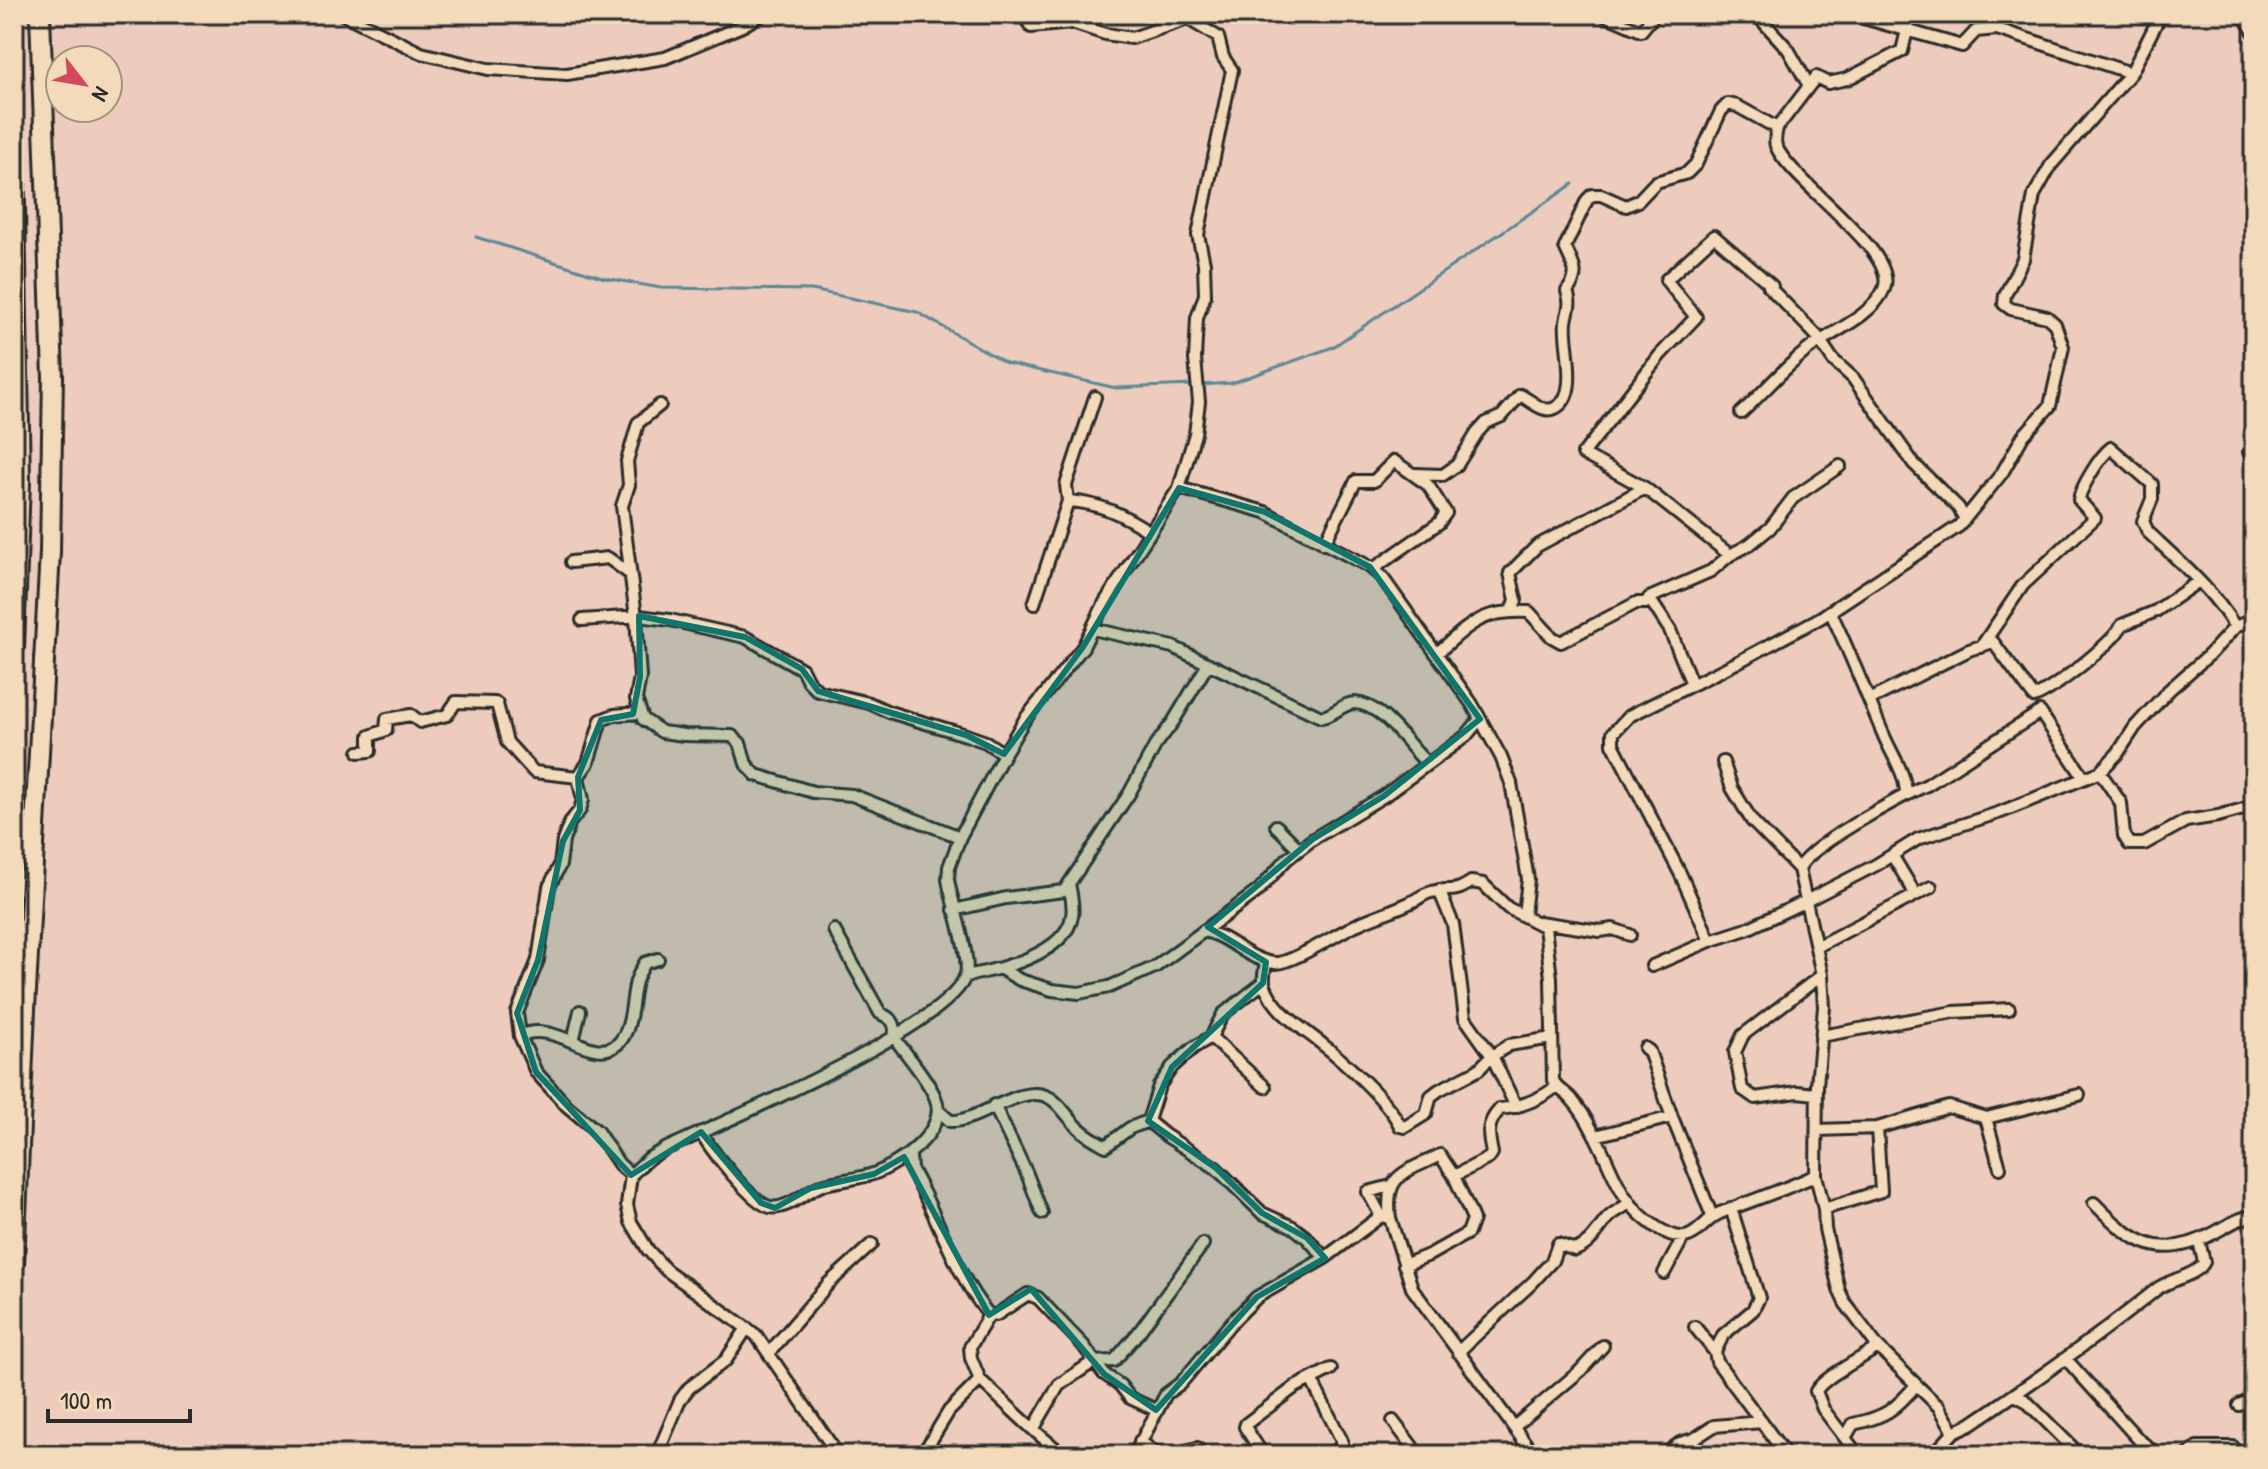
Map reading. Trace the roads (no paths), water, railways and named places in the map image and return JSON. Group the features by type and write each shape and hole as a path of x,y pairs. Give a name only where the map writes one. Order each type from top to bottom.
{"highway":[{"path":"14,1263 50,552 53,377 40,14"},
{"path":"14,152 20,481 14,646"}],"street":[{"path":"343,14 421,53 488,69 567,74 665,58 763,14"},
{"path":"838,1455 769,1353 747,1328 666,1270 648,1250 631,1222 627,1205 631,1175 649,1158 823,1077 894,1037 944,1003 960,988 968,964 948,879 960,837 1025,719 1069,667 1093,629 1105,602 1179,488 1195,434 1199,402 1195,359 1197,318 1205,295 1204,263 1198,235 1232,70 1223,57 1218,37 1188,19 1132,38 1105,34 1072,23 1031,27 1023,14"},
{"path":"1602,14 1641,31 1655,14"},
{"path":"1756,14 1788,49 1808,84"},
{"path":"1741,413 1820,342 1875,303 1886,286 1886,273 1872,249 1789,164 1775,145 1777,128 1808,84 1816,77 1828,83 1847,79 1902,51 1911,14"},
{"path":"1710,941 1680,873 1612,738 1615,729 1629,716 1830,611 1959,526 2002,473 2023,436 2050,406 2063,347 2055,324 2047,317 2011,309 2004,304 2005,295 2023,259 2034,195 2051,165 2131,73 2161,14"},
{"path":"2237,14 2245,18 2254,32"},
{"path":"1853,15 1962,46 1976,31 1997,29 2131,73"},
{"path":"1415,474 1443,475 1457,465 1486,423 1502,416 1520,395 1546,409 1556,408 1562,401 1569,382 1566,321 1570,311 1567,291 1575,282 1575,272 1565,247 1587,200 1595,193 1626,206 1638,201 1656,182 1687,173 1696,164 1721,111 1728,104 1777,128"},
{"path":"1730,555 1645,488 1583,454 1660,355 1696,317 1666,280 1714,236 1772,286 1769,287 1802,319 1833,360 1853,378 1914,464 1958,507 1965,519"},
{"path":"1034,604 1068,501 1066,485 1095,397"},
{"path":"660,405 638,423 627,461 629,485 622,506 636,617 640,677 636,699 639,713 649,725 662,732 732,736 740,743 746,764 756,775 813,792 852,795 960,837"},
{"path":"1981,647 2023,585 2095,518 2079,500 2104,453 2111,448 2152,484 2152,499 2143,521 2148,532 2225,609 2235,627"},
{"path":"1324,544 1356,481 1374,481 1394,461 1428,485 1446,513 1444,518 1397,555 1373,569"},
{"path":"1437,653 1478,618 1512,611 1529,612 1552,637 1561,642 1636,603 1646,603 1649,598 1711,571 1730,555 1749,545 1770,528 1793,498 1840,466"},
{"path":"1179,488 1265,512 1373,569 1382,577 1491,735 1511,783 1528,879 1524,915"},
{"path":"1512,611 1516,600 1510,573 1524,558 1537,546 1645,488"},
{"path":"1068,501 1093,504 1113,511 1150,532"},
{"path":"1958,507 1974,509"},
{"path":"571,562 608,558 630,574"},
{"path":"1869,700 1969,650 1993,642 2034,697 2103,648 2122,625 2156,611 2199,581"},
{"path":"1649,598 1670,630 1692,684"},
{"path":"1830,611 1898,762 1906,793"},
{"path":"582,620 636,617 670,620 745,637 802,669 818,691 869,703 966,735 986,742 1004,754"},
{"path":"1652,966 1747,929 1806,901 1929,834 2001,812 2100,772 2150,709 2235,627 2254,619"},
{"path":"1093,629 1173,647 1321,717 1327,717 1346,705 1361,704 1398,729 1415,753 1427,763"},
{"path":"954,910 1006,898 1059,893 1069,884 1129,794 1208,664"},
{"path":"359,752 370,751 370,736 387,729 387,719 411,715 420,722 447,715 456,702 495,703 507,742 534,772 578,777"},
{"path":"1797,864 1848,829 1906,793 1927,785 2040,712 2084,778"},
{"path":"631,1175 619,1164 597,1131 567,1106 536,1072 520,1036 517,1013 538,960 549,887 560,865 563,841 583,800 578,777 588,763 601,720 614,715 639,713"},
{"path":"1001,969 1030,983 1079,993 1109,987 1155,967 1258,891 1299,849 1348,815 1384,796 1466,736 1480,719"},
{"path":"1415,753 1415,771"},
{"path":"1723,762 1732,788 1752,821 1797,864 1806,901 1822,975 1824,1007 1816,1094 1816,1175 1839,1290 1878,1347 1939,1407 1954,1432"},
{"path":"2100,772 2121,803 2124,836 2129,844 2144,844 2186,821 2254,806"},
{"path":"1276,826 1299,849"},
{"path":"1892,855 1916,895"},
{"path":"1203,931 1218,933 1266,962 1279,963 1294,959 1361,922 1407,904 1423,894 1439,890 1457,891 1471,882 1483,884 1508,908 1539,922 1600,931 1613,929 1630,935"},
{"path":"966,976 1001,969 1058,942 1069,927 1073,913 1069,884"},
{"path":"1816,947 1931,887"},
{"path":"1439,890 1453,924 1465,1018 1492,1056 1516,1107"},
{"path":"1539,922 1546,929 1551,978 1553,1080 1556,1087 1573,1100 1595,1136 1628,1204 1665,1232 1683,1238"},
{"path":"834,930 880,1013 892,1019 896,1027 894,1037 935,1097 939,1111 950,1121 966,1121 994,1105 1031,1094 1052,1099 1081,1131 1106,1146 1130,1128 1148,1121"},
{"path":"520,1036 528,1031 542,1031 599,1049 611,1048 621,1040 630,1017 635,982 645,963 658,959"},
{"path":"1266,962 1263,983 1273,1002 1371,1089 1400,1126 1405,1127 1426,1114 1431,1096 1478,1070 1509,1045 1552,1038"},
{"path":"1816,1094 1797,1092 1755,1098 1742,1089 1735,1052 1743,1035 1822,975"},
{"path":"1148,1121 1159,1086 1172,1067 1211,1037 1223,1014 1263,983"},
{"path":"1821,1036 1954,1012 2009,1009"},
{"path":"573,1041 580,1011"},
{"path":"1211,1037 1265,1087"},
{"path":"1645,1048 1649,1051 1712,1216"},
{"path":"1454,1176 1489,1158 1492,1153 1487,1132 1491,1118 1500,1109 1516,1107 1545,1096 1556,1087"},
{"path":"1818,1130 1877,1128 1949,1107 1986,1118 2079,1095"},
{"path":"994,1105 1042,1213"},
{"path":"701,1132 713,1153 761,1203 769,1207 788,1205 811,1188 874,1174 910,1156 930,1134 939,1111"},
{"path":"1595,1136 1672,1117"},
{"path":"1986,1118 2000,1168"},
{"path":"1148,1121 1216,1168 1262,1213 1300,1232 1325,1258"},
{"path":"1824,1209 1881,1191 1877,1128"},
{"path":"1385,1217 1387,1195 1398,1176 1440,1155 1454,1176 1473,1219 1468,1233 1404,1265"},
{"path":"910,1156 911,1169 952,1252 979,1303 989,1315"},
{"path":"1664,1273 1683,1238 1694,1233 1712,1216 1816,1175"},
{"path":"1391,1186 1368,1192 1385,1217 1412,1288 1534,1455"},
{"path":"2094,1203 2119,1229 2150,1247 2171,1249 2199,1241 2236,1220 2254,1216"},
{"path":"1458,1352 1533,1282 1552,1261 1558,1244 1575,1250 1582,1247 1592,1240 1609,1216 1628,1204"},
{"path":"1715,1352 1723,1335 1753,1310 1759,1298 1731,1208"},
{"path":"1134,1455 1166,1394 1181,1383 1257,1297 1325,1258 1385,1217"},
{"path":"1933,1455 1954,1432 2015,1395 2168,1281 2200,1268 2204,1262 2199,1241"},
{"path":"769,1353 829,1283 872,1244"},
{"path":"1034,1428 1059,1385 1093,1362 1114,1361 1203,1244"},
{"path":"989,1315 996,1315 1024,1295 1038,1298 1083,1345 1104,1374 1120,1385 1130,1398 1156,1410"},
{"path":"989,1315 970,1347 980,1380 1034,1428 1042,1439 1064,1455"},
{"path":"1695,1327 1786,1455"},
{"path":"657,1455 680,1400 689,1388 726,1360 747,1328"},
{"path":"1514,1427 1580,1371 1603,1346"},
{"path":"1858,1455 1823,1409 1816,1391 1822,1381 1878,1347"},
{"path":"2066,1359 2139,1440 2158,1455"},
{"path":"1263,1455 1246,1424 1295,1387 1331,1369"},
{"path":"1311,1379 1342,1441 1332,1455"},
{"path":"922,1455 949,1411 980,1380"},
{"path":"1845,1438 1853,1424 1881,1417 1899,1406 1916,1385"},
{"path":"2015,1395 2026,1401 2080,1455"},
{"path":"2239,1405 2254,1399"},
{"path":"1393,1421 1416,1455"},
{"path":"1664,1455 1714,1426 1762,1422"},
{"path":"1140,1441 1158,1455"},
{"path":"2188,1455 2197,1447 2233,1447"},
{"path":"1168,1455 1197,1448 1202,1455"}],"waterway":[{"path":"1201,385 1232,383 1333,347 1573,184"},
{"path":"476,237 605,278 661,288 812,290 917,312 1006,363 1116,388 1194,385"}]}
